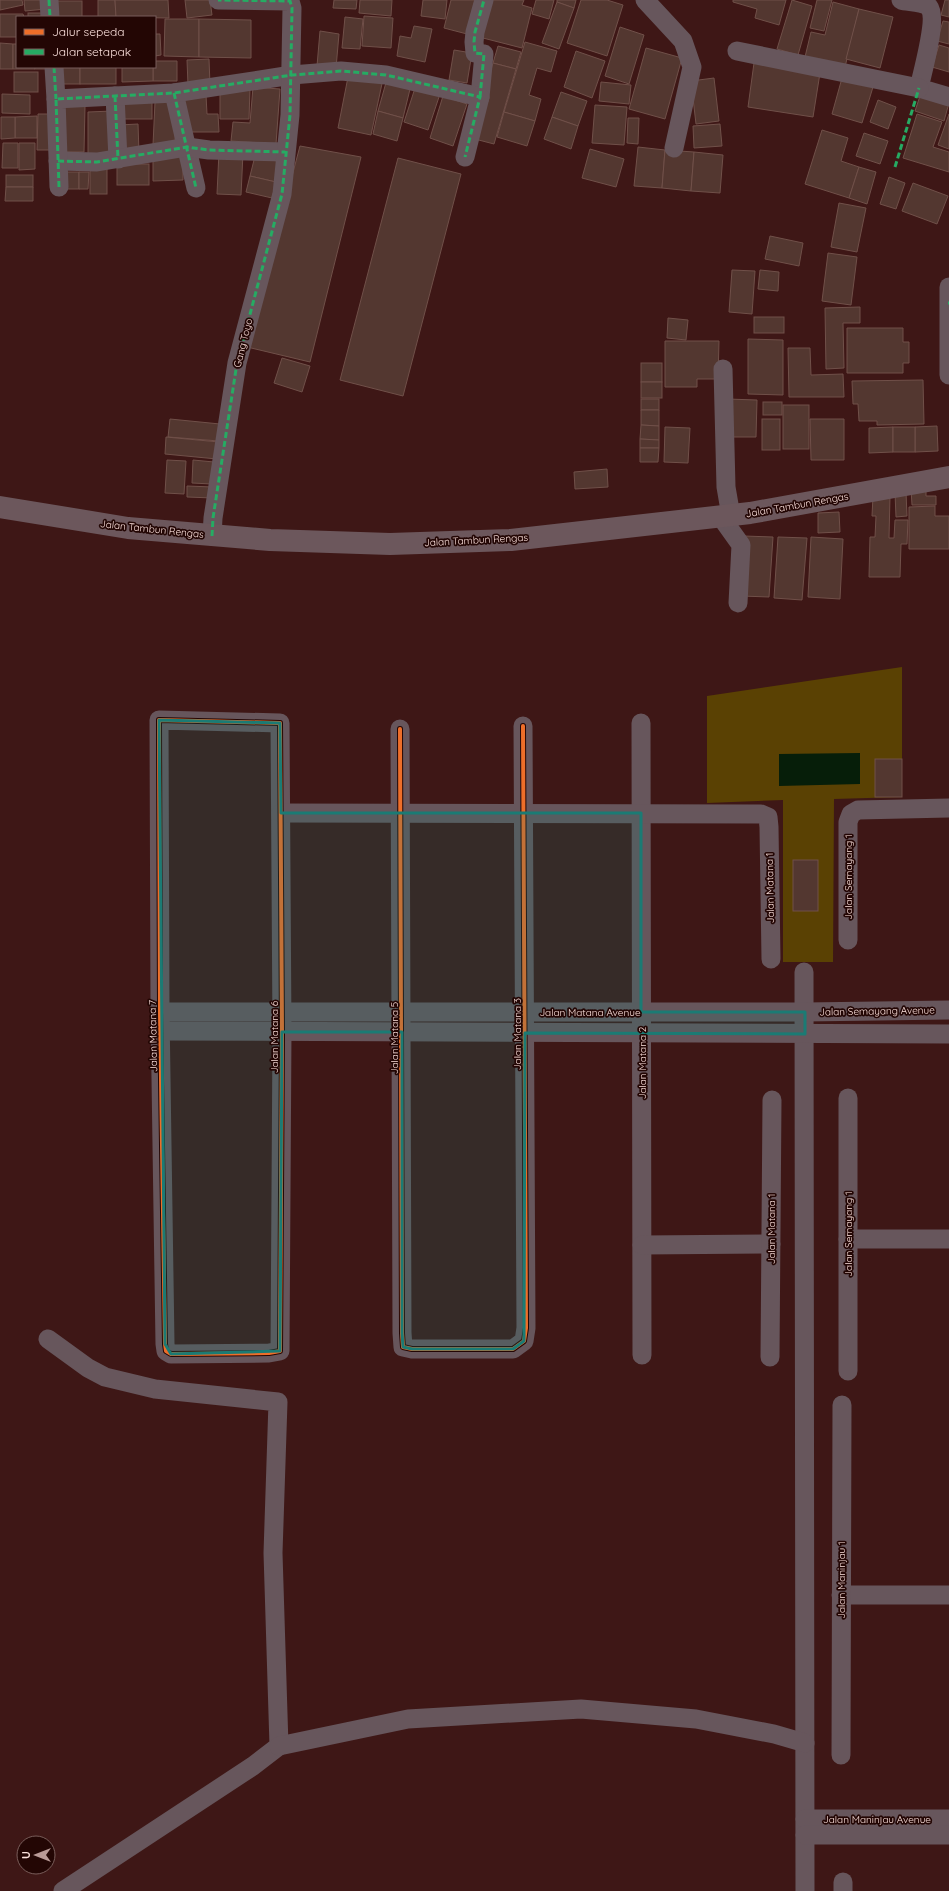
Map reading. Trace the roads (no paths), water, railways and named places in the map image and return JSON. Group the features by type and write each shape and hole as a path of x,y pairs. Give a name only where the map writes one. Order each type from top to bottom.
{"street":[{"path":"49,0 50,16"},
{"name":"Gang Toyo","path":"213,518 237,363 282,194 285,152 290,115 292,75 292,8 290,1 218,0"},
{"path":"465,157 480,97 484,54 476,53 474,42 484,0"},
{"path":"645,0 683,40 692,67 674,148"},
{"path":"901,0 926,6 930,11 930,44 919,88"},
{"path":"737,50 919,88 949,97"},
{"path":"54,68 59,186"},
{"path":"56,99 174,93 292,75 342,71 386,75 480,97"},
{"path":"174,93 196,188"},
{"path":"115,96 118,159"},
{"path":"58,161 97,162 187,147 209,150 285,152"},
{"path":"949,298 949,375"},
{"path":"723,369 727,513 741,545 738,603"},
{"name":"Jalan Tambun Rengas","path":"0,507 128,528 213,518 270,540 390,544 511,540 830,500 949,477"},
{"name":"Jalan Matana 6","path":"159,720 280,723 282,1012 280,1351"},
{"name":"Jalan Matana 7","path":"159,720 160,1031 166,1351 171,1354 268,1353 280,1351"},
{"name":"Jalan Matana 2","path":"641,723 642,1355"},
{"name":"Jalan Matana 3","path":"523,726 526,1328 524,1341"},
{"name":"Jalan Matana 5","path":"400,729 403,1347 412,1349 513,1349 524,1341"},
{"name":"Jalan Semayang 1","path":"848,940 848,822 851,814 858,810 949,808"},
{"path":"281,813 641,813"},
{"name":"Jalan Matana 1","path":"641,813 760,814 768,818 771,959"},
{"path":"804,972 805,1891"},
{"name":"Jalan Semayang Avenue","path":"805,1012 949,1010"},
{"name":"Jalan Matana Avenue","path":"160,1012 805,1012"},
{"name":"Jalan Matana Avenue","path":"160,1031 805,1034"},
{"path":"805,1034 949,1034"},
{"name":"Jalan Semayang 1","path":"848,1098 848,1371"},
{"name":"Jalan Matana 1","path":"770,1357 772,1100"},
{"path":"848,1239 949,1239"},
{"path":"642,1245 771,1244"},
{"path":"48,1339 88,1368 105,1377 155,1389 278,1402 273,1553 279,1746"},
{"name":"Jalan Maninjau 1","path":"841,1755 842,1406"},
{"path":"841,1595 949,1596"},
{"path":"63,1891 247,1771 279,1746 408,1719 581,1708 696,1718 774,1734 805,1743"},
{"name":"Jalan Maninjau Avenue","path":"805,1827 949,1819"},
{"name":"Jalan Maninjau Avenue","path":"805,1827 949,1834"}]}
